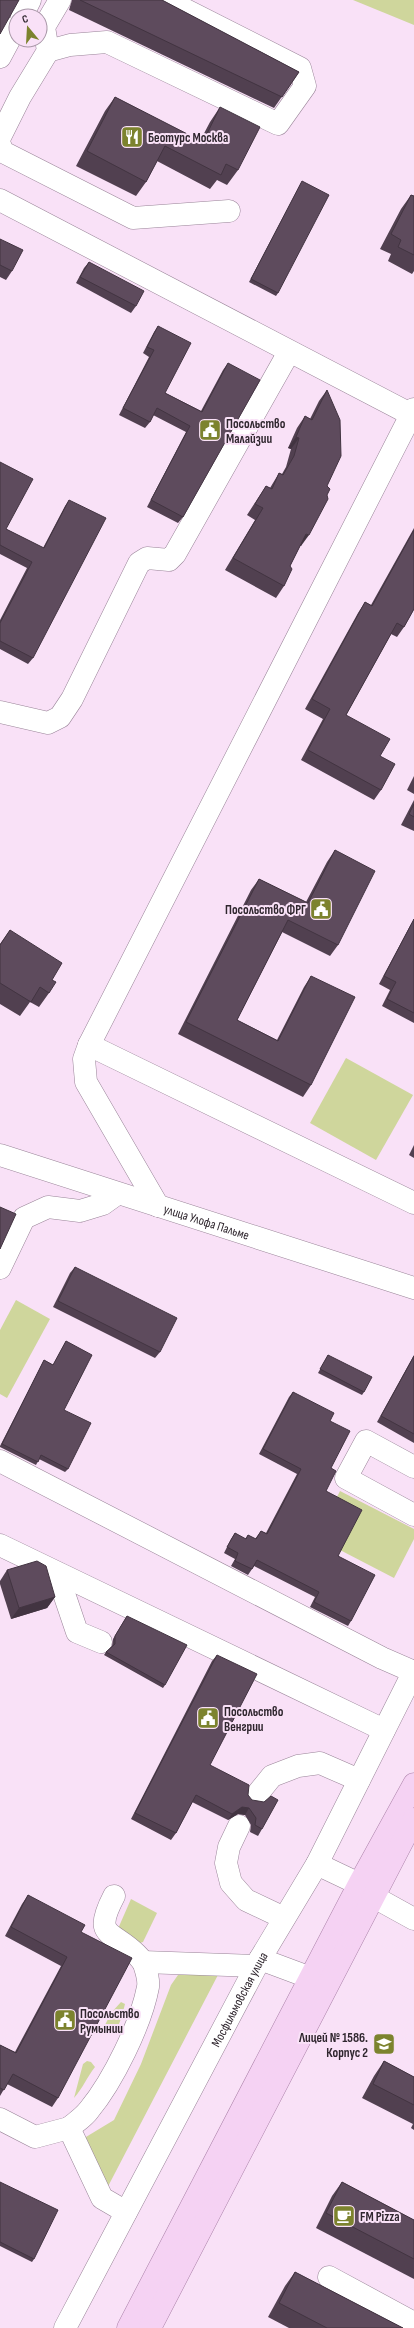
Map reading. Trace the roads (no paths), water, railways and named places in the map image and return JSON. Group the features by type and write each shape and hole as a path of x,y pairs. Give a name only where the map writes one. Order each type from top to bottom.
{"main road":[{"path":"128,2328 164,2280 366,1891 414,1784"},
{"path":"150,2328 164,2280 311,1978 366,1891 413,1822"}],"street":[{"path":"60,0 44,27 48,51 20,97 1,148 134,218 229,211"},
{"path":"48,51 70,45 107,42 278,124 305,86 300,68 166,0"},
{"path":"0,57 8,42"},
{"path":"0,200 289,352 413,413 89,1045 84,1059 86,1082 158,1206"},
{"path":"0,712 48,723 60,717 72,699 139,563 147,558 156,561 169,560 175,554 289,352"},
{"path":"89,1045 414,1203"},
{"name":"улица Улофа Пальме","path":"0,1156 414,1288"},
{"path":"0,1268 24,1218 48,1207 80,1211 103,1204 117,1194"},
{"path":"414,1467 366,1441 346,1478 414,1515"},
{"path":"0,1461 375,1654 414,1672"},
{"path":"0,1545 384,1730"},
{"path":"57,1572 77,1632 101,1642"},
{"name":"Мосфильмовская улица","path":"65,2328 258,1962 317,1864 414,1672"},
{"path":"255,1796 272,1776 298,1766 320,1763 359,1780"},
{"path":"239,1826 229,1847 226,1863 231,1883 246,1900 284,1918"},
{"path":"317,1864 414,1919"},
{"path":"0,2119 35,2137 69,2128 89,2110 113,2074 140,2014 148,1986 143,1962 130,1949 107,1933 104,1925 106,1911 114,1896"},
{"path":"143,1962 258,1962 311,1978"},
{"path":"69,2128 102,2198 126,2212"},
{"path":"329,2278 414,2322"}],"place":[{"name":"Беотурс Москва","path":"132,137"},
{"name":"Посольство Малайзии","path":"210,430"},
{"name":"Посольство ФРГ","path":"321,909"},
{"name":"Посольство Венгрии","path":"208,1718"},
{"name":"Посольство Румынии","path":"65,2020"},
{"name":"Лицей № 1586. Корпус 2","path":"384,2044"},
{"name":"FM Pizza","path":"344,2216"}]}
